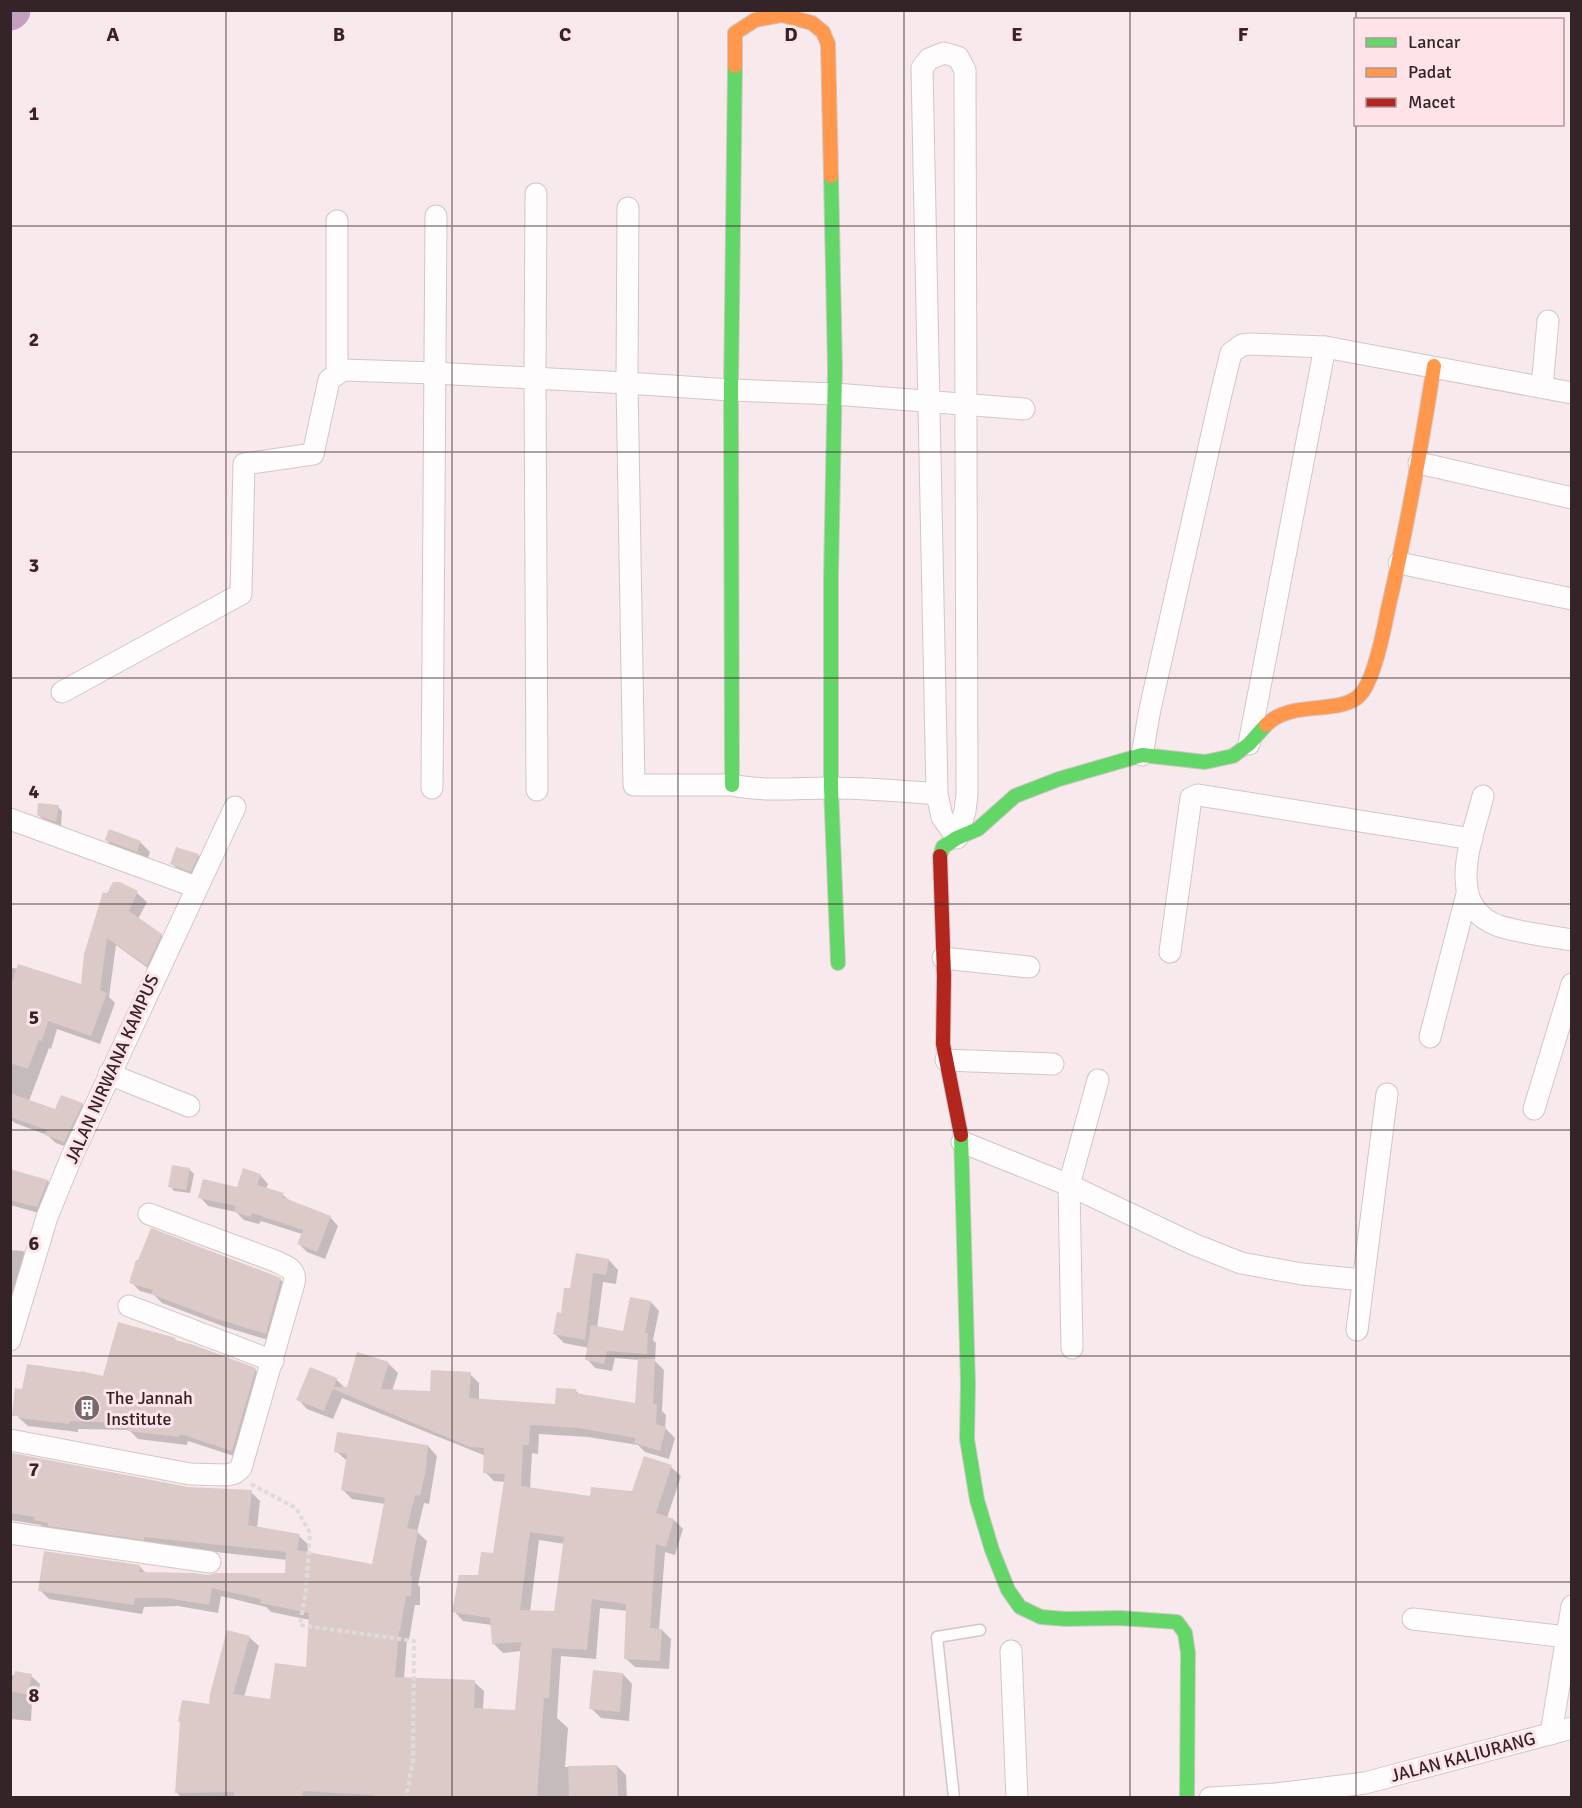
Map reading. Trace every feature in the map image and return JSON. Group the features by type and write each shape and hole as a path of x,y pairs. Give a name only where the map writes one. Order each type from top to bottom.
{"street":[{"path":"732,784 731,390 735,33 755,20 782,15 812,23 823,32 828,44 835,394 831,577 831,788 838,963"},
{"path":"944,53 958,57 965,70 968,794 957,838 942,817 937,794 922,68 929,59 944,53"},
{"path":"536,194 537,790"},
{"path":"628,208 627,383 634,785 732,784 747,788 831,788 937,794"},
{"path":"432,788 436,216"},
{"path":"337,221 337,365 343,370"},
{"path":"1542,387 1548,321"},
{"path":"1142,755 1150,708 1231,353 1242,345 1250,344 1325,347 1572,393"},
{"path":"1249,744 1325,347"},
{"path":"1187,1797 1188,1653 1182,1627 1177,1622 1160,1620 1041,1617 1020,1607 1008,1590 992,1550 977,1500 967,1439 962,1142 943,1044 940,857 943,847 978,829 1015,796 1059,779 1142,755 1205,762 1233,756 1249,744 1269,723 1297,709 1338,705 1353,701 1362,693 1378,655 1399,563 1419,463 1434,366"},
{"path":"62,692 241,594 244,464 313,454 329,380 343,370 535,377 731,390 835,394 1024,409"},
{"path":"1419,463 1572,498"},
{"path":"1399,563 1572,599"},
{"path":"1170,952 1191,798 1198,795 1472,838"},
{"path":"1483,796 1472,838 1465,879 1467,894 1478,914 1500,926 1572,940"},
{"name":"JALAN NIRWANA KAMPUS","path":"10,1340 47,1217 109,1074 235,807"},
{"path":"10,819 196,887"},
{"path":"1430,1037 1467,894"},
{"path":"943,958 1029,967"},
{"path":"1534,1109 1572,984"},
{"path":"946,1060 1053,1064"},
{"path":"109,1074 189,1106"},
{"path":"1072,1348 1069,1185 1098,1080"},
{"path":"1356,1330 1387,1094"},
{"path":"962,1142 1069,1185 1193,1244 1241,1263 1302,1274 1363,1280"},
{"path":"10,1440 190,1474 232,1474 241,1468 273,1361 295,1275 291,1269 275,1261 149,1214"},
{"path":"129,1306 273,1361"},
{"path":"10,1533 210,1562"},
{"path":"1551,1734 1572,1606"},
{"path":"1413,1619 1567,1638"},
{"path":"1011,1651 1017,1797"},
{"name":"JALAN KALIURANG","path":"1210,1797 1366,1790 1572,1728"}],"lane":[{"path":"954,1797 937,1637 980,1630"}],"path":[{"path":"232,1474 296,1508 310,1533 306,1590 300,1625 414,1641 413,1760 406,1797"}],"building":[{"path":"38,803 59,805 56,822 37,815"},
{"path":"109,829 141,841 137,852 105,840"},
{"path":"176,847 199,854 191,872 170,864"},
{"path":"113,882 120,882 138,891 129,911 162,934 147,966 107,938 100,990 107,993 91,1036 48,1021 42,1041 39,1040 28,1069 10,1063 10,988 18,964 81,984 84,954 103,892 107,893"},
{"path":"10,1093 55,1109 61,1095 83,1103 64,1142 45,1135 47,1130 10,1117"},
{"path":"172,1165 190,1168 186,1190 168,1187"},
{"path":"243,1168 261,1174 257,1185 284,1193 282,1197 331,1216 317,1252 297,1244 303,1230 252,1213 251,1217 234,1212 236,1206 198,1198 203,1179 237,1187"},
{"path":"10,1169 48,1180 37,1207 10,1200"},
{"path":"151,1228 281,1278 266,1334 214,1318 151,1294 153,1290 129,1283 136,1260 138,1260"},
{"path":"576,1253 609,1259 606,1275 593,1273 585,1340 553,1334 557,1312 561,1313 564,1288 570,1288"},
{"path":"630,1297 651,1301 645,1333 648,1333 647,1354 607,1351 604,1364 585,1360 591,1325 623,1331"},
{"path":"118,1322 176,1338 175,1340 256,1368 232,1451 180,1434 179,1437 128,1431 129,1423 70,1421 69,1424 12,1416 15,1388 22,1389 27,1364 103,1376"},
{"path":"357,1352 389,1362 381,1389 430,1391 431,1370 471,1372 469,1398 555,1404 556,1388 576,1389 576,1393 635,1403 638,1359 655,1359 653,1404 657,1404 656,1424 666,1427 660,1451 634,1443 636,1438 578,1428 530,1425 529,1445 523,1445 521,1486 590,1496 591,1487 632,1491 644,1456 672,1465 656,1513 674,1519 666,1547 656,1544 650,1628 662,1629 660,1661 624,1659 626,1604 592,1599 587,1650 552,1648 549,1698 544,1698 537,1797 373,1797 374,1795 303,1791 302,1797 234,1797 234,1792 175,1793 180,1722 178,1722 182,1700 209,1704 227,1630 250,1636 233,1694 270,1699 275,1663 306,1667 309,1613 260,1603 261,1599 212,1588 209,1605 167,1598 135,1598 134,1605 38,1591 44,1551 140,1565 139,1572 208,1575 285,1573 286,1552 144,1537 144,1540 48,1526 48,1523 34,1520 35,1517 10,1513 12,1453 188,1487 252,1490 248,1525 300,1534 297,1550 372,1564 385,1498 341,1490 347,1454 334,1452 337,1432 428,1445 426,1470 420,1496 415,1495 407,1528 418,1530 410,1576 412,1576 411,1596 406,1596 399,1631 395,1677 475,1680 474,1708 515,1710 521,1642 492,1644 490,1618 452,1612 459,1575 478,1575 481,1552 493,1553 505,1474 483,1473 484,1448 470,1447 333,1389 324,1411 296,1400 310,1367 337,1378 334,1387 347,1387","holes":["530,1532 564,1537 554,1611 520,1610"]},
{"path":"593,1670 623,1673 620,1712 589,1709"},
{"path":"15,1671 32,1674 28,1695 10,1691"},
{"path":"617,1765 618,1797 569,1797 568,1766"}],"traffic: fast":[{"path":"732,785 731,390 735,66"},
{"path":"831,176 835,369 831,577 831,788 838,963"},
{"path":"940,856 943,847 978,829 1015,796 1059,779 1142,755 1205,762 1233,756 1249,744 1266,725"},
{"path":"961,1135 968,1384 967,1439 977,1500 992,1550 1008,1590 1020,1607 1041,1617 1120,1618 1177,1622 1185,1633 1188,1653 1187,1798"}],"traffic: slow":[{"path":"735,66 735,33 755,20 782,15 812,23 823,32 828,44 831,176"},
{"path":"1266,725 1276,717 1288,712 1340,705 1351,701 1360,695 1370,679 1381,642 1401,548 1434,366"}],"traffic: jam":[{"path":"940,856 944,976 943,1044 961,1135"}],"place":[{"name":"The Jannah Institute","path":"87,1408"}]}
